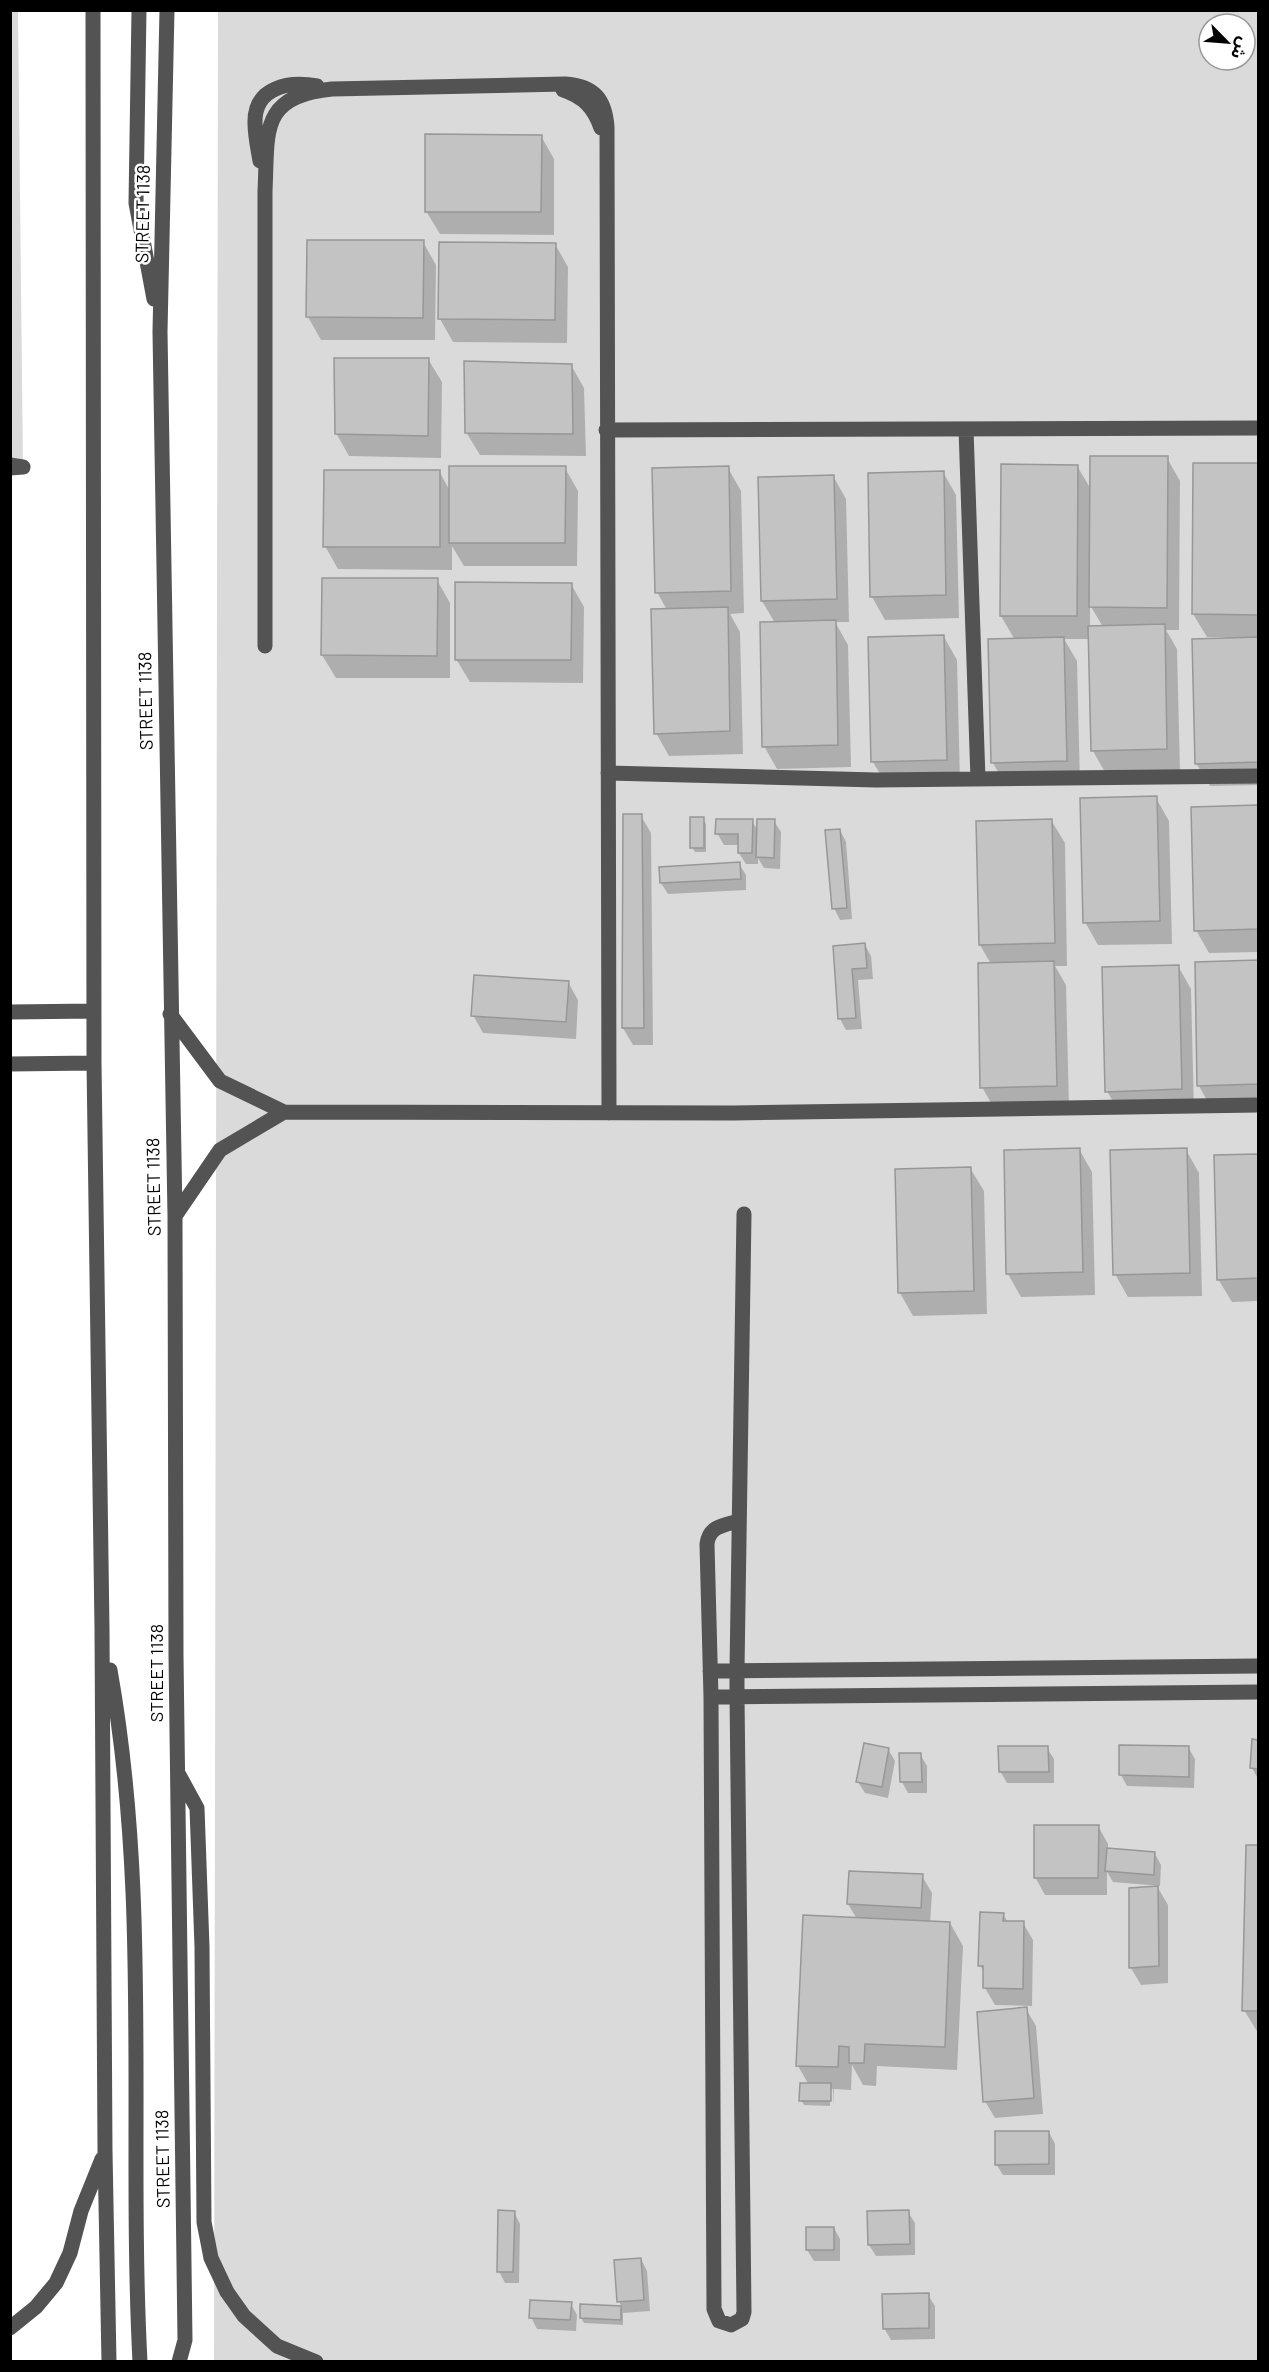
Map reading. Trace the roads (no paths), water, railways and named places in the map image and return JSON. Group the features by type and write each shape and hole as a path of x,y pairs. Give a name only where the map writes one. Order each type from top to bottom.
{"street":[{"path":"93,10 94,1063 109,2361"},
{"path":"139,10 136,204 160,332"},
{"name":"STREET 1138","path":"167,10 160,332 175,1216 177,1771 185,2340 179,2361"},
{"path":"265,646 265,191 254,122 258,108 266,96 277,87 291,83 332,89 550,86 576,94 587,102 595,113 605,143 609,1113"},
{"path":"1231,427 1258,422"},
{"path":"606,430 1258,428"},
{"path":"966,429 978,779"},
{"path":"608,773 864,779 1258,776"},
{"path":"10,1012 94,1011"},
{"path":"170,1014 220,1081 284,1112 609,1113 1258,1105"},
{"path":"10,1064 94,1063"},
{"path":"175,1216 220,1150 284,1112"},
{"path":"739,1521 715,1528 708,1538 714,2309 719,2321 731,2325 742,2319 744,2312 736,1695 737,1670 744,1214"},
{"path":"102,1629 120,1727 134,1880 140,2361"},
{"path":"710,1671 1258,1666"},
{"path":"711,1697 1258,1692"},
{"path":"177,1771 197,1808 202,1947 204,2222 211,2258 227,2292 244,2316 278,2346 316,2361"},
{"path":"10,2328 36,2307 56,2283 70,2253 81,2211 105,2151"}]}
